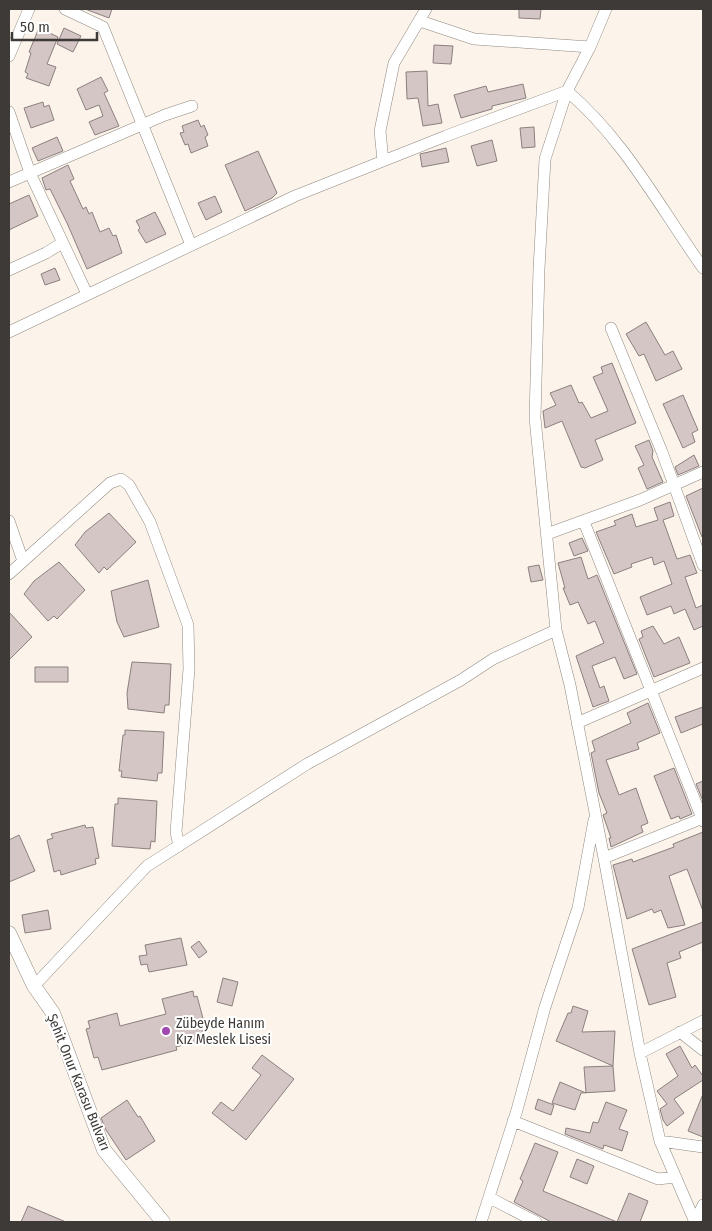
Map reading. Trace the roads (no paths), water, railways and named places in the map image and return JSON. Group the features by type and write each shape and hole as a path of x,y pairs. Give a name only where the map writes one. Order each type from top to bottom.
{"street":[{"path":"9,56 29,9"},
{"path":"65,9 103,27 191,245"},
{"path":"383,161 380,132 394,63 415,24 420,21 426,9"},
{"path":"606,9 568,91 545,159 539,269 535,418 556,630 604,858 640,1053 660,1141 695,1222"},
{"path":"420,21 474,39 590,47"},
{"path":"9,332 295,196 568,91"},
{"path":"568,91 588,109 615,141 651,189 676,230 703,268"},
{"path":"9,182 143,124 192,106"},
{"path":"9,112 30,172 87,294"},
{"path":"9,270 46,253 62,243"},
{"path":"610,328 674,486 703,565"},
{"path":"547,534 584,522 674,486 703,472"},
{"path":"9,574 110,483 121,479 129,485 150,522 178,595 190,638 176,832 179,846"},
{"path":"9,521 23,561"},
{"path":"584,522 703,820 604,858"},
{"path":"34,986 125,886 147,866 307,764 461,680 493,659 556,630"},
{"path":"577,723 703,668"},
{"path":"481,1222 513,1121 545,1007 578,908 595,813"},
{"name":"Şehit Onur Karasu Bulvarı","path":"9,933 34,986 53,1012 104,1150 162,1222"},
{"path":"640,1053 703,1021"},
{"path":"680,1032 703,1050"},
{"path":"513,1121 658,1178 676,1177"},
{"path":"660,1141 703,1147"},
{"path":"490,1198 536,1222"},
{"path":"695,1222 703,1205"}],"place":[{"name":"Zübeyde Hanım Kız Meslek Lisesi","path":"166,1031"}]}
